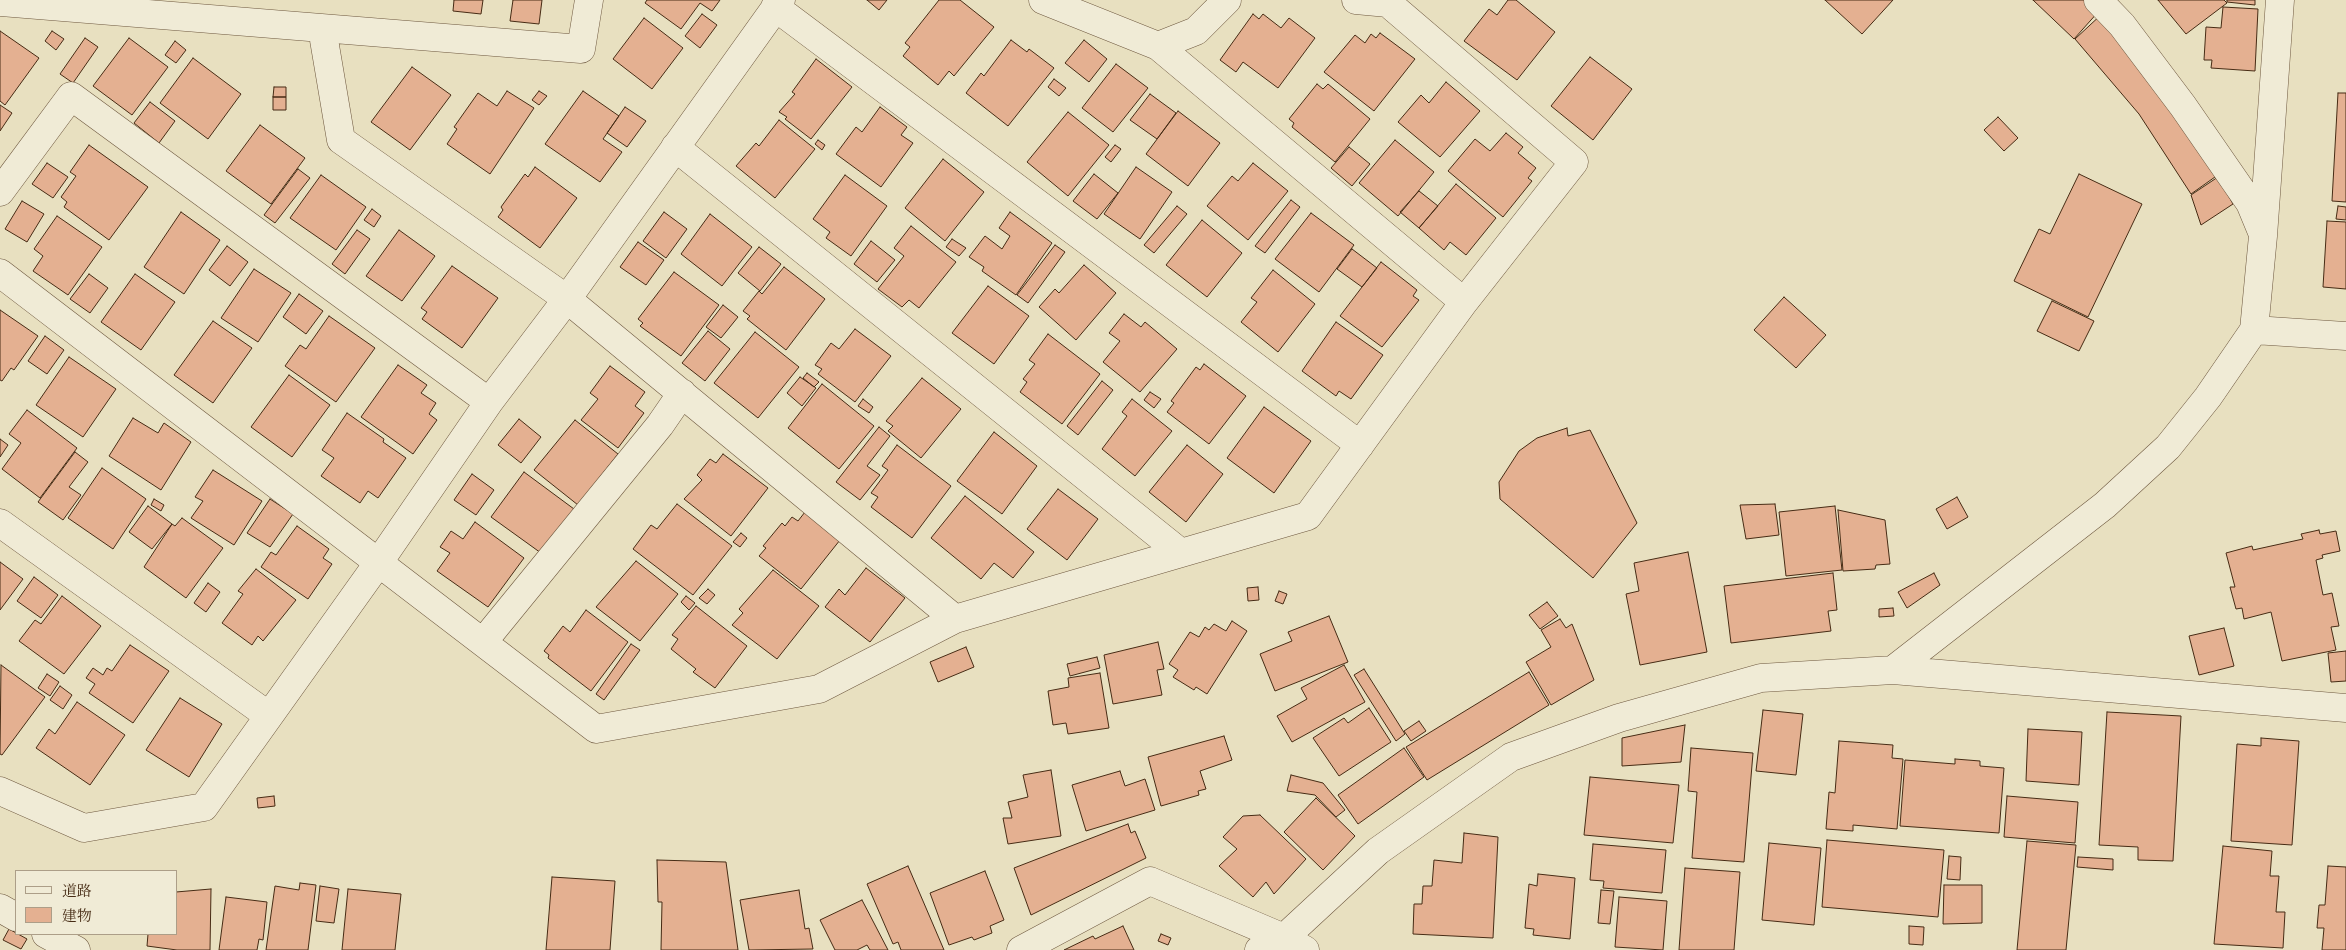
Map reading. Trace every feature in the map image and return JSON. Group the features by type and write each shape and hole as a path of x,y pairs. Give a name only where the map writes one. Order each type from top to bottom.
{"street":[{"path":"0,2 581,49 589,0"},
{"path":"1043,0 1158,46 1464,302"},
{"path":"1158,46 1196,31 1227,0"},
{"path":"0,273 596,729 819,689 955,619 1308,516 1464,302 1574,162 1388,3 1356,0"},
{"path":"2098,0 2122,26 2200,130 2250,203 2263,236"},
{"path":"1893,670 2105,505 2168,447 2208,397 2254,330 2263,236 2280,0"},
{"path":"0,791 84,828 204,807 379,562 489,402 567,299 778,4 1360,445"},
{"path":"322,28 341,140 567,299 955,619"},
{"path":"0,192 71,96 489,402"},
{"path":"675,147 1181,553"},
{"path":"2254,330 2346,336"},
{"path":"483,642 660,425 682,393"},
{"path":"0,523 269,716"},
{"path":"1259,950 1294,944 1378,851 1510,757 1618,718 1761,678 1893,670 2346,708"},
{"path":"1021,950 1150,881 1294,944"},
{"path":"0,908 15,916"},
{"path":"48,935 76,950"}],"building":[{"path":"454,0 483,0 481,14 453,11"},
{"path":"513,0 542,0 539,24 510,21"},
{"path":"647,0 720,0 712,11 700,3 681,29 645,3"},
{"path":"867,0 887,0 879,10"},
{"path":"939,0 960,0 994,27 954,76 949,71 938,85 903,56 910,47 905,43"},
{"path":"1508,0 1516,0 1555,32 1517,80 1464,41 1489,9 1497,15"},
{"path":"1825,0 1893,0 1862,34"},
{"path":"2033,0 2088,0 2099,11 2074,39"},
{"path":"2158,0 2224,0 2227,3 2186,34"},
{"path":"2227,0 2255,0 2255,5 2227,2"},
{"path":"2223,7 2258,9 2255,71 2211,68 2212,60 2204,60 2206,27 2221,28"},
{"path":"2103,13 2222,172 2191,194 2139,114 2075,39"},
{"path":"702,14 717,25 700,48 685,36"},
{"path":"1253,14 1259,19 1263,14 1281,28 1289,18 1315,38 1278,88 1243,62 1236,72 1220,60"},
{"path":"644,18 683,48 652,89 613,59"},
{"path":"0,31 39,58 5,105 0,101"},
{"path":"52,31 64,39 56,50 45,41"},
{"path":"1380,33 1415,59 1374,111 1324,72 1355,35 1365,43 1371,34 1376,38"},
{"path":"85,38 98,47 73,83 60,74"},
{"path":"129,38 168,67 132,115 93,86"},
{"path":"1011,40 1027,52 1029,49 1054,68 1008,126 966,93 981,73 984,76"},
{"path":"1084,40 1107,59 1089,82 1065,63"},
{"path":"175,41 186,50 176,63 165,55"},
{"path":"1590,57 1632,89 1593,140 1551,106"},
{"path":"193,58 241,94 208,139 160,103"},
{"path":"816,59 852,87 811,139 779,112 795,94 792,92"},
{"path":"1116,64 1148,88 1113,132 1082,108"},
{"path":"412,67 451,95 410,150 371,122"},
{"path":"1054,79 1066,88 1059,96 1048,87"},
{"path":"1446,82 1480,111 1440,157 1398,122 1421,95 1429,103"},
{"path":"1317,84 1323,89 1328,84 1370,119 1335,162 1292,127 1294,123 1289,119"},
{"path":"274,87 286,87 286,97 273,97"},
{"path":"507,91 534,108 490,174 447,144 457,129 454,127 478,93 497,106"},
{"path":"539,91 547,96 539,105 532,100"},
{"path":"583,91 619,116 603,139 622,152 600,182 545,144"},
{"path":"2338,93 2346,93 2346,202 2332,201"},
{"path":"1150,94 1176,113 1157,139 1130,120"},
{"path":"273,97 286,97 286,110 273,110"},
{"path":"150,102 175,121 159,143 134,123"},
{"path":"0,105 12,113 0,131"},
{"path":"625,107 646,121 627,147 607,133"},
{"path":"880,107 907,127 901,135 913,143 881,187 836,154 856,127 862,132"},
{"path":"1178,111 1220,143 1188,186 1146,154"},
{"path":"1068,112 1109,145 1068,196 1027,162"},
{"path":"1998,117 2018,138 2004,151 1984,130"},
{"path":"779,120 815,149 775,198 736,166 756,143 759,146"},
{"path":"260,125 305,158 271,204 226,171"},
{"path":"1506,133 1523,147 1518,153 1536,168 1528,178 1532,181 1503,217 1448,171 1475,139 1490,151"},
{"path":"818,140 825,145 822,150 815,144"},
{"path":"1395,140 1434,172 1398,216 1359,183"},
{"path":"89,145 148,187 109,240 64,207 67,202 61,197 76,176 70,172"},
{"path":"1115,145 1121,149 1111,162 1105,157"},
{"path":"1349,147 1370,164 1352,186 1331,168"},
{"path":"943,159 984,192 945,241 905,208"},
{"path":"47,163 68,177 53,198 32,184"},
{"path":"1253,163 1288,191 1248,240 1207,206 1232,176 1238,181"},
{"path":"535,167 577,198 540,248 498,217 503,210 501,207 525,174 528,177"},
{"path":"1136,167 1172,192 1140,239 1104,214"},
{"path":"298,169 310,178 275,223 264,215"},
{"path":"1094,174 1118,193 1097,219 1073,201"},
{"path":"2079,174 2142,204 2088,317 2014,281 2039,229 2050,234"},
{"path":"321,175 366,207 336,250 290,218"},
{"path":"845,175 887,206 851,256 826,238 830,232 813,219"},
{"path":"2218,177 2233,204 2201,225 2191,195"},
{"path":"1456,184 1496,218 1466,255 1450,242 1444,250 1419,228"},
{"path":"1419,191 1438,206 1419,228 1400,212"},
{"path":"1291,200 1300,207 1265,253 1255,246"},
{"path":"22,201 44,214 27,242 5,229"},
{"path":"1177,206 1187,214 1154,253 1144,245"},
{"path":"2338,206 2346,207 2346,220 2336,219"},
{"path":"372,209 381,216 374,227 364,220"},
{"path":"181,212 220,240 184,294 144,267"},
{"path":"664,212 687,229 666,258 643,241"},
{"path":"1010,212 1052,243 1016,295 982,271 984,267 969,257 985,236 1002,249 1010,236 999,228"},
{"path":"1311,213 1354,245 1319,292 1275,259"},
{"path":"710,214 752,247 722,286 681,254"},
{"path":"57,216 102,247 68,295 33,271 43,256 34,249"},
{"path":"1202,220 1242,253 1207,297 1166,265"},
{"path":"2327,221 2346,222 2346,289 2323,287"},
{"path":"911,226 956,262 919,308 909,300 902,307 878,289 904,256 894,248"},
{"path":"357,230 370,239 345,274 332,264"},
{"path":"399,230 435,256 402,301 366,276"},
{"path":"952,239 966,248 959,256 946,247"},
{"path":"871,241 895,260 877,282 854,264"},
{"path":"638,242 664,260 646,285 620,267"},
{"path":"1055,245 1065,252 1028,303 1017,295"},
{"path":"227,246 248,262 230,286 209,270"},
{"path":"759,247 781,264 760,291 738,273"},
{"path":"1352,249 1377,268 1362,287 1337,269"},
{"path":"1381,262 1417,290 1413,296 1419,300 1382,347 1340,316"},
{"path":"1084,265 1116,293 1076,340 1039,307 1055,289 1059,293"},
{"path":"452,266 498,298 462,348 422,319 427,312 421,308"},
{"path":"784,267 825,299 786,350 747,319 750,316 743,311 759,291 762,294"},
{"path":"254,269 291,293 258,342 221,318"},
{"path":"1273,270 1315,304 1278,352 1241,322 1257,302 1251,298"},
{"path":"674,272 719,305 681,356 640,326 643,323 638,319"},
{"path":"89,274 108,288 90,313 70,299"},
{"path":"135,274 175,302 141,350 101,322"},
{"path":"988,286 1029,316 994,364 952,333"},
{"path":"299,294 323,311 306,334 283,317"},
{"path":"1784,297 1826,335 1796,368 1754,330"},
{"path":"2052,301 2094,321 2079,351 2037,331"},
{"path":"723,305 738,317 721,338 706,327"},
{"path":"0,310 38,336 14,370 11,368 2,381 0,380"},
{"path":"1124,314 1141,327 1145,322 1177,349 1140,392 1103,362 1120,341 1109,333"},
{"path":"329,316 375,348 336,402 285,366 300,345 306,349"},
{"path":"213,321 252,348 213,403 174,375"},
{"path":"1336,322 1383,355 1351,399 1339,391 1336,396 1302,371"},
{"path":"855,329 891,356 855,402 818,374 822,369 815,365 831,343 839,349"},
{"path":"708,331 730,349 705,381 682,363"},
{"path":"755,332 799,367 758,418 714,383"},
{"path":"1048,334 1100,374 1062,424 1020,392 1027,382 1023,379 1035,364 1029,360"},
{"path":"45,336 64,350 47,374 28,361"},
{"path":"69,357 116,389 83,437 36,405"},
{"path":"1204,364 1246,396 1209,444 1167,412 1174,403 1171,401 1196,367 1200,370"},
{"path":"398,365 427,385 421,393 436,403 429,414 437,420 413,454 361,417"},
{"path":"610,366 645,392 635,406 644,413 618,448 581,420 598,399 590,393"},
{"path":"807,373 819,382 814,387 803,378"},
{"path":"289,375 330,405 292,457 251,427"},
{"path":"800,377 816,388 802,406 787,393"},
{"path":"922,378 961,409 921,458 888,431 893,426 886,421"},
{"path":"1102,381 1113,390 1078,435 1067,426"},
{"path":"822,384 874,426 839,469 788,428"},
{"path":"1150,392 1161,399 1154,408 1144,400"},
{"path":"863,399 873,407 869,413 858,406"},
{"path":"1132,399 1172,431 1135,476 1102,449 1127,416 1122,412"},
{"path":"1264,407 1311,441 1274,493 1227,458"},
{"path":"27,410 77,448 40,498 2,469 21,443 9,434"},
{"path":"347,413 384,439 383,442 406,458 378,498 368,491 360,503 321,476 334,458 322,450"},
{"path":"133,418 158,433 164,423 191,442 161,490 109,456"},
{"path":"519,419 541,437 521,463 498,445"},
{"path":"575,420 618,454 578,505 534,470"},
{"path":"879,427 890,436 867,466 880,475 860,500 836,482"},
{"path":"1567,428 1568,436 1590,430 1637,523 1593,578 1500,499 1499,482 1519,451 1537,438"},
{"path":"994,432 1037,466 1002,514 957,481"},
{"path":"0,439 8,445 0,457"},
{"path":"897,445 951,486 912,538 871,507 878,497 871,493 888,470 882,466"},
{"path":"1187,445 1223,474 1186,522 1149,492"},
{"path":"75,452 88,462 69,487 81,495 63,520 38,502"},
{"path":"723,454 768,488 731,536 684,499 702,480 697,475 710,459 716,463"},
{"path":"102,468 146,499 113,549 68,518"},
{"path":"213,470 262,501 234,545 191,518 203,501 195,497"},
{"path":"524,472 574,509 541,553 491,517"},
{"path":"472,474 494,490 476,515 454,500"},
{"path":"1058,489 1098,519 1067,560 1027,529"},
{"path":"965,496 1034,552 1013,578 994,563 981,579 931,538"},
{"path":"1957,497 1968,517 1947,529 1936,509"},
{"path":"154,499 164,505 161,511 151,505"},
{"path":"270,499 293,514 270,547 247,533"},
{"path":"677,504 732,546 693,595 633,549 651,525 657,529"},
{"path":"1775,504 1779,535 1746,539 1740,505"},
{"path":"148,506 172,524 152,549 129,532"},
{"path":"1835,506 1842,570 1786,576 1779,512"},
{"path":"1838,510 1885,520 1890,564 1876,565 1875,569 1843,571"},
{"path":"805,512 840,540 801,589 759,556 766,548 763,546 782,523 785,526 792,517 798,521"},
{"path":"182,518 223,548 186,598 144,567 172,524 175,526"},
{"path":"475,522 524,558 488,607 437,571 450,553 440,547 451,531 463,539"},
{"path":"297,526 329,549 323,558 332,564 308,599 261,567 271,552 276,555"},
{"path":"2319,530 2320,534 2336,531 2340,551 2322,555 2323,558 2316,560 2323,595 2332,593 2339,626 2331,627 2336,650 2282,661 2271,612 2244,619 2242,608 2236,609 2230,587 2235,587 2226,553 2252,546 2253,550 2303,539 2301,534"},
{"path":"741,533 747,538 740,547 733,542"},
{"path":"1688,552 1707,652 1640,665 1626,594 1639,591 1634,563"},
{"path":"636,561 678,594 640,641 596,607"},
{"path":"0,562 23,579 0,610"},
{"path":"866,568 905,598 870,642 825,607 839,589 845,595"},
{"path":"256,569 296,600 263,641 258,636 252,645 222,623 243,594 238,591"},
{"path":"773,570 819,606 777,659 732,625 743,613 739,609"},
{"path":"1833,573 1837,610 1828,611 1831,631 1731,643 1724,586"},
{"path":"1934,573 1940,585 1907,608 1898,592"},
{"path":"34,577 58,595 41,618 17,601"},
{"path":"208,583 220,592 206,612 194,603"},
{"path":"1258,587 1259,600 1248,601 1247,588"},
{"path":"708,589 715,595 707,604 699,598"},
{"path":"1279,591 1287,594 1283,604 1275,601"},
{"path":"62,596 101,626 64,674 19,641 35,620 41,624"},
{"path":"686,596 695,603 689,610 681,602"},
{"path":"1547,602 1558,616 1540,629 1529,615"},
{"path":"696,606 747,646 715,688 693,672 696,669 671,649 678,639 672,635"},
{"path":"1893,608 1894,616 1879,617 1879,609"},
{"path":"586,610 628,642 591,691 548,658 549,655 544,651 563,626 570,632"},
{"path":"1329,616 1348,662 1275,691 1260,654 1292,641 1288,632"},
{"path":"1560,619 1566,628 1572,624 1594,680 1551,705 1526,662 1551,647 1541,630"},
{"path":"1232,621 1247,631 1207,694 1196,687 1194,690 1173,677 1178,670 1169,664 1190,632 1199,637 1205,627 1209,630 1214,624 1226,631"},
{"path":"2224,628 2234,666 2199,675 2189,636"},
{"path":"1158,642 1164,669 1157,670 1162,695 1113,704 1104,655"},
{"path":"631,644 640,650 604,700 596,694"},
{"path":"130,645 169,671 133,723 89,693 95,684 86,678 93,668 103,675 107,668 112,671"},
{"path":"966,647 974,667 938,682 930,662"},
{"path":"2346,651 2346,681 2331,682 2328,653"},
{"path":"1097,657 1100,668 1070,676 1067,664"},
{"path":"1,665 45,697 2,755 0,754"},
{"path":"1344,665 1365,702 1292,742 1277,716 1307,699 1301,688"},
{"path":"1364,669 1405,734 1396,741 1354,675"},
{"path":"1529,672 1549,705 1427,780 1406,747"},
{"path":"1100,673 1109,728 1068,734 1066,723 1053,725 1048,691 1069,687 1068,678"},
{"path":"47,674 59,682 50,696 38,688"},
{"path":"60,686 72,695 63,709 50,700"},
{"path":"180,698 222,724 189,777 146,750"},
{"path":"77,702 125,735 90,785 36,748 49,729 55,734"},
{"path":"1369,708 1391,742 1339,776 1313,738 1344,718 1348,723"},
{"path":"1763,710 1803,714 1796,775 1756,771"},
{"path":"2107,712 2181,716 2173,861 2138,860 2138,847 2099,845"},
{"path":"1419,721 1426,731 1411,741 1404,731"},
{"path":"1685,725 1681,762 1622,766 1622,738"},
{"path":"2028,729 2082,732 2079,785 2026,781"},
{"path":"1224,736 1232,760 1200,771 1206,789 1198,791 1199,795 1161,806 1148,757"},
{"path":"2261,738 2299,741 2292,845 2231,841 2237,744 2261,746"},
{"path":"1839,741 1893,745 1892,758 1903,759 1897,829 1853,825 1853,831 1826,829 1829,792 1835,793"},
{"path":"1404,748 1424,777 1358,824 1338,795"},
{"path":"1691,748 1753,753 1744,862 1692,858 1697,792 1688,791"},
{"path":"1955,759 1980,761 1980,766 2004,768 1999,833 1900,826 1905,760 1955,764"},
{"path":"1051,770 1061,836 1008,844 1003,818 1012,818 1008,802 1028,797 1023,775"},
{"path":"1120,771 1125,786 1145,779 1155,810 1086,831 1072,785"},
{"path":"1291,775 1323,783 1345,810 1336,817 1315,795 1287,791"},
{"path":"1590,777 1679,785 1673,843 1584,835"},
{"path":"274,796 275,806 258,808 257,798"},
{"path":"2007,796 2078,802 2075,843 2004,837"},
{"path":"1316,798 1355,836 1323,870 1284,832"},
{"path":"1260,815 1306,859 1274,894 1266,882 1253,897 1219,866 1237,849 1223,837 1243,816"},
{"path":"1128,824 1131,833 1135,831 1146,858 1031,915 1014,868"},
{"path":"1464,833 1498,837 1493,938 1413,934 1414,904 1422,904 1423,886 1432,886 1434,860 1462,863"},
{"path":"1827,840 1944,850 1938,917 1822,907"},
{"path":"2027,841 2076,845 2066,950 2017,950"},
{"path":"1769,843 1821,848 1814,925 1762,920"},
{"path":"1593,844 1666,850 1662,893 1603,888 1604,881 1590,880"},
{"path":"2223,846 2272,851 2270,876 2279,876 2276,912 2285,912 2283,948 2214,944"},
{"path":"1949,856 1961,857 1960,880 1947,879"},
{"path":"2078,857 2113,859 2113,870 2077,867"},
{"path":"657,860 726,862 738,950 661,950 662,902 658,902"},
{"path":"908,866 944,950 901,950 898,942 893,944 867,884"},
{"path":"2328,866 2346,867 2346,950 2322,950 2324,928 2317,928 2319,905 2325,905"},
{"path":"1685,868 1740,872 1734,950 1679,950"},
{"path":"985,871 1004,920 990,926 992,933 974,940 972,937 949,945 930,893"},
{"path":"1538,874 1575,878 1570,939 1533,935 1534,929 1525,928 1529,884 1537,886"},
{"path":"552,877 615,881 610,950 546,950"},
{"path":"300,883 316,885 308,950 266,950 275,886 299,890"},
{"path":"1944,885 1982,885 1982,923 1943,924"},
{"path":"320,886 339,889 334,923 316,921"},
{"path":"211,889 210,950 177,950 147,946 148,935 178,935 178,892"},
{"path":"348,889 401,894 395,950 342,950"},
{"path":"799,890 805,929 809,928 813,949 749,950 740,900"},
{"path":"1601,890 1614,891 1610,924 1598,923"},
{"path":"226,897 267,902 263,940 259,939 257,950 219,950"},
{"path":"1619,897 1667,901 1663,950 1615,947"},
{"path":"862,900 888,950 870,950 867,945 857,950 835,950 820,920"},
{"path":"1123,926 1134,950 1064,950 1093,936 1095,939"},
{"path":"1909,926 1924,927 1923,945 1909,944"},
{"path":"9,929 15,932 15,935 20,935 27,939 21,949 3,940"},
{"path":"1161,934 1171,938 1168,945 1158,941"}]}
